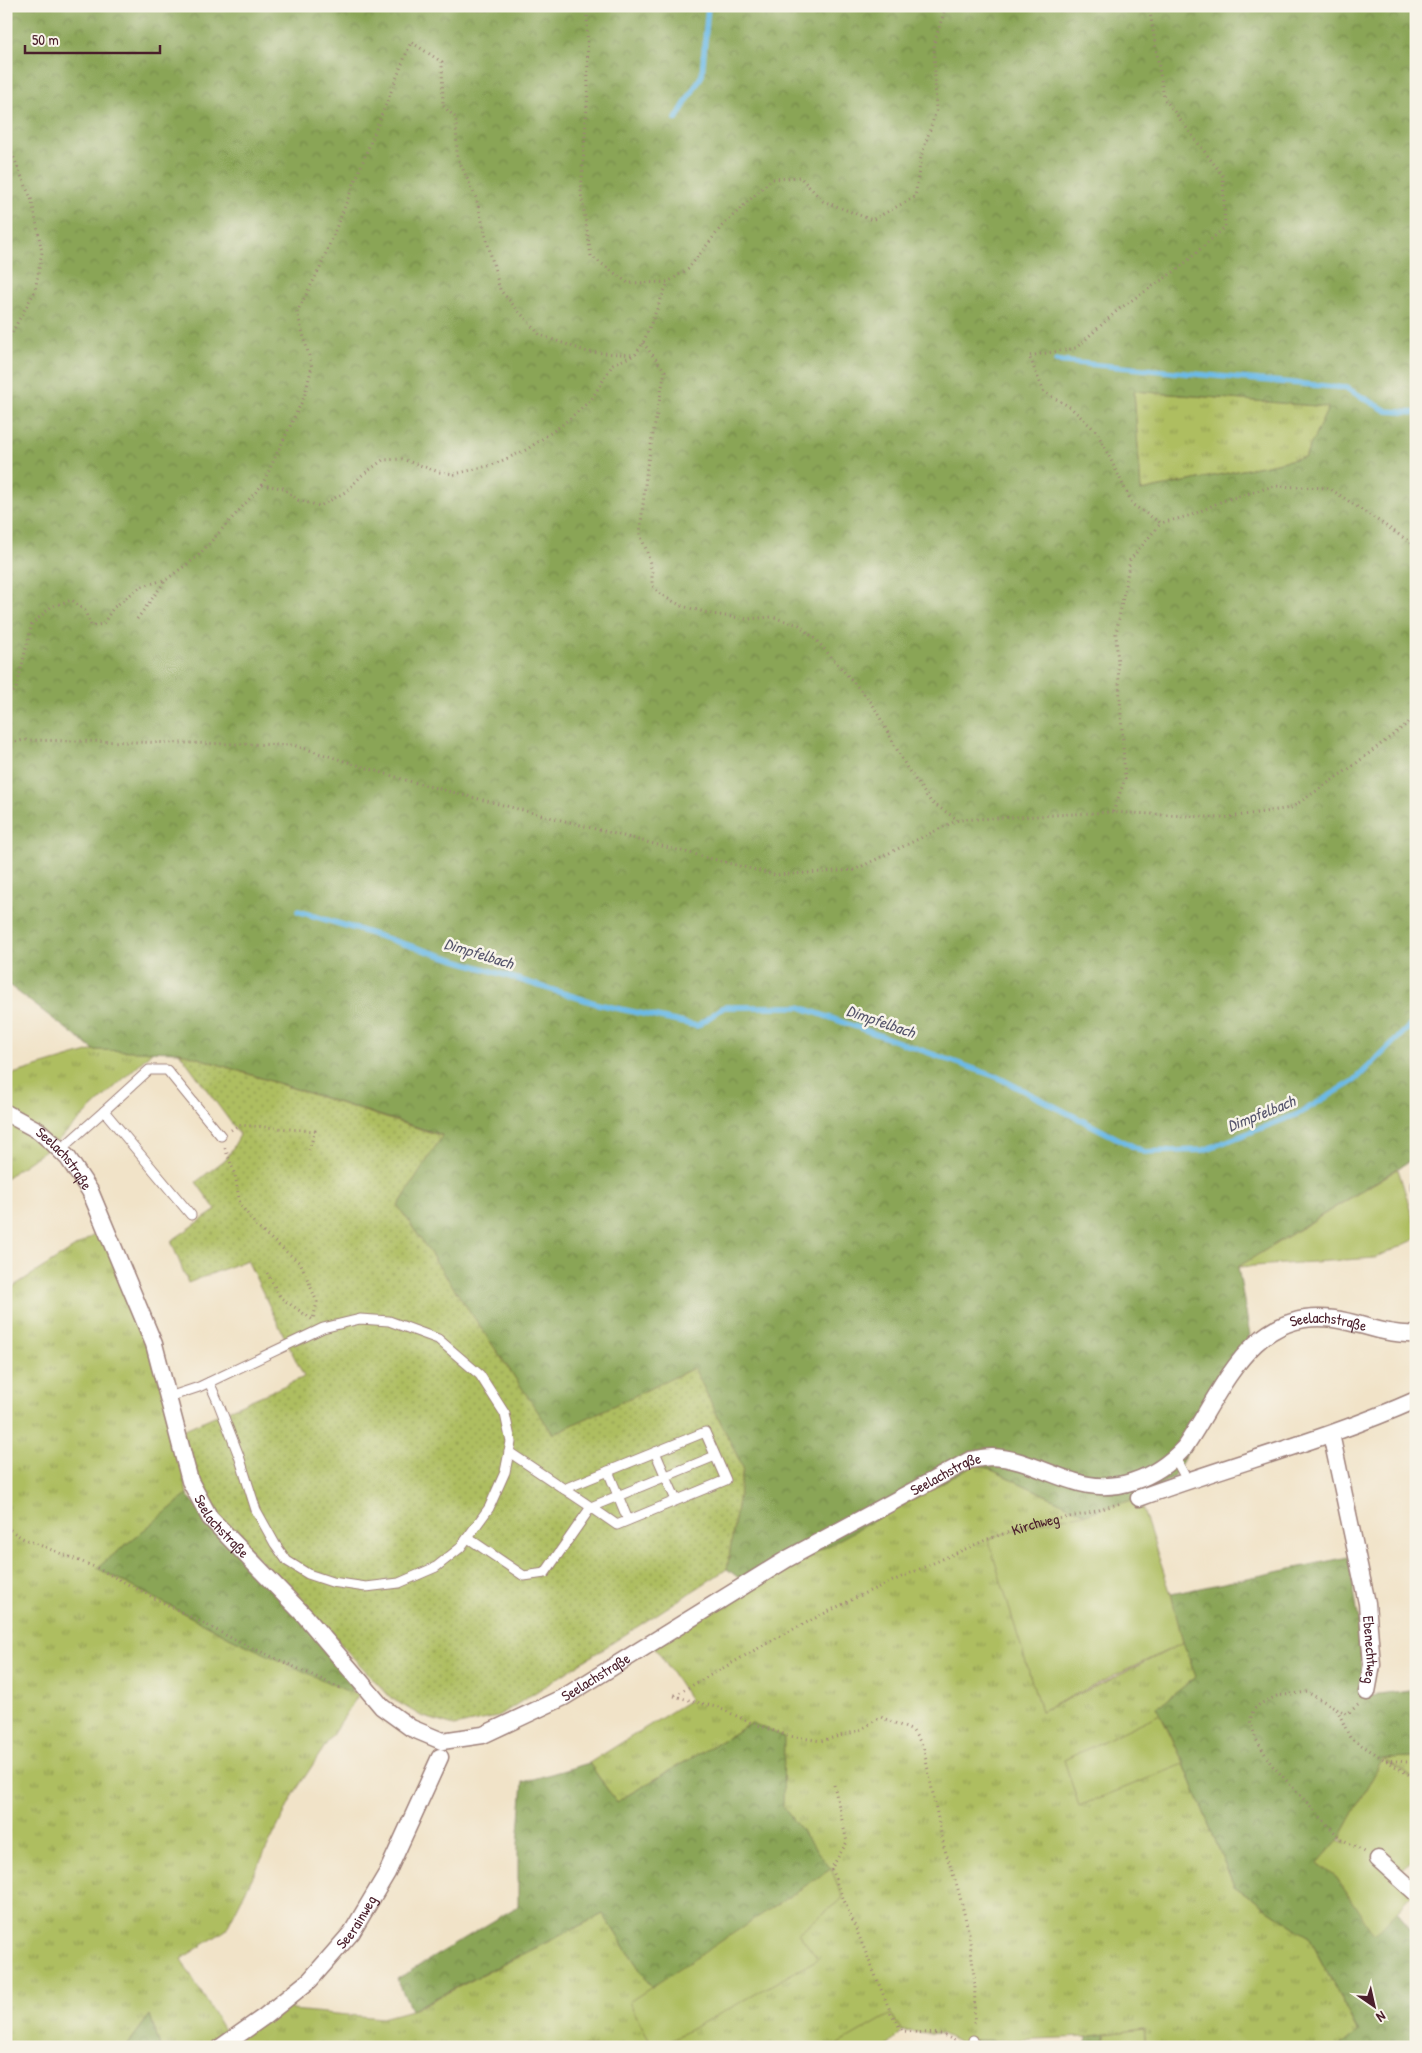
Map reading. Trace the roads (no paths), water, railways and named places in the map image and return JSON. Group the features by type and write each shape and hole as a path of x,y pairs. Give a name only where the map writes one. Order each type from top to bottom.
{"street":[{"name":"Seelachstraße","path":"6,1113 39,1131 60,1150 80,1174 99,1209 154,1344 190,1481 210,1518 305,1616 382,1707 410,1728 442,1741 483,1735 564,1697 788,1559 970,1460 991,1457 1015,1460 1074,1482 1102,1486 1130,1483 1142,1479 1175,1458 1191,1437 1240,1358 1263,1336 1276,1328 1304,1319 1333,1318 1384,1333 1416,1334"},
{"path":"1139,1498 1187,1480 1368,1421 1416,1400"},
{"name":"Ebenechtweg","path":"1331,1434 1367,1603 1372,1665 1366,1692"},
{"name":"Seerainweg","path":"221,2047 265,2016 310,1980 352,1932 387,1873 440,1757"},
{"path":"1378,1859 1416,1893"}],"lane":[{"path":"60,1150 149,1070 167,1070 221,1136"},
{"path":"104,1111 192,1215"},
{"path":"1416,1184 1416,1189"},
{"path":"168,1397 208,1382 323,1328 360,1319 389,1321 438,1340 480,1375 505,1414 511,1442 505,1472 489,1508 468,1538 460,1548 436,1567 399,1583 366,1587 332,1582 308,1574 287,1561 275,1544 256,1510 239,1456 208,1382"},
{"path":"510,1452 591,1508 617,1525 726,1480 705,1432 564,1489"},
{"path":"655,1452 676,1500"},
{"path":"468,1538 524,1576 545,1574 591,1508 715,1456"},
{"path":"1175,1458 1187,1480"},
{"path":"608,1471 628,1520"}],"waterway":[{"path":"676,119 702,75 708,6"},
{"path":"1056,361 1346,388 1387,411 1416,413"},
{"name":"Dimpfelbach","path":"298,911 598,1004 697,1026 724,1007 800,1007 997,1077 1144,1152 1204,1150 1298,1114 1354,1081 1416,1020"}]}
